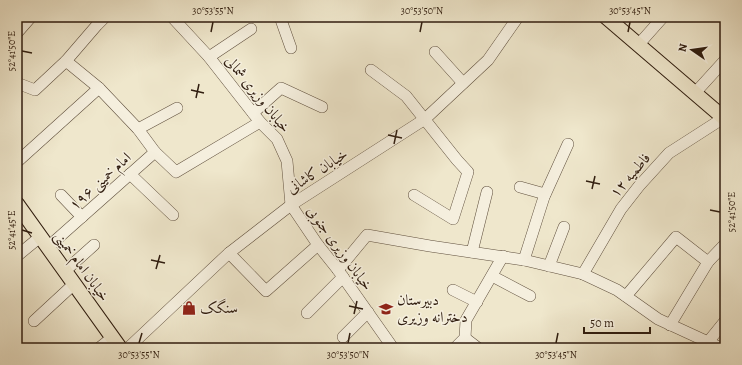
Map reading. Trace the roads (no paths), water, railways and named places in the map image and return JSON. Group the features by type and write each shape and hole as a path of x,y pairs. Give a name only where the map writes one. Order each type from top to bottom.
{"main road":[{"path":"608,18 725,118"},
{"name":"خیابان امام خمینی","path":"18,207 117,343"}],"street":[{"path":"17,33 31,17"},
{"path":"17,83 35,90 66,61 105,17"},
{"name":"خیابان وزیری شمالی","path":"172,17 209,57 257,118 278,139 287,161 291,205"},
{"path":"280,17 291,48"},
{"name":"خیابان کاشانی","path":"128,348 229,253 291,205 425,119 488,60 518,17"},
{"path":"639,44 663,17"},
{"path":"209,57 251,29"},
{"path":"435,52 463,83"},
{"path":"695,93 725,60"},
{"path":"66,61 98,88 138,129 155,152 176,172 257,118 281,88 322,107"},
{"path":"371,70 406,96 468,172 453,219 414,195"},
{"path":"17,162 98,88"},
{"path":"138,129 177,108"},
{"name":"فاطمیه ۱۲","path":"583,274 621,209 639,186 669,153 725,118"},
{"path":"524,260 545,194 568,144"},
{"name":"امام خمینی ۱۹۶","path":"17,256 44,242 82,217 155,152"},
{"path":"130,174 173,215"},
{"path":"520,187 545,194"},
{"path":"472,252 487,192"},
{"path":"61,195 82,217"},
{"name":"خیابان وزیری جنوبی","path":"291,205 318,245 340,273 393,348"},
{"path":"549,266 564,227"},
{"path":"307,313 340,273 366,235 503,256 583,274 617,290 658,319 670,324 702,343 722,348 725,344"},
{"path":"626,296 676,236 708,262"},
{"path":"670,324 708,262 725,244"},
{"path":"65,271 94,245"},
{"path":"229,253 266,291 318,245"},
{"path":"455,348 465,338 466,320 503,256"},
{"path":"492,276 530,296"},
{"path":"34,321 74,284"},
{"path":"453,290 477,302"},
{"path":"343,337 368,312"},
{"path":"702,343 725,321"},
{"path":"465,338 478,348"},
{"path":"99,348 117,343"}],"place":[{"name":"سنگک","path":"189,308"},
{"name":"دبیرستان دخترانه وزیری","path":"386,309"}]}
